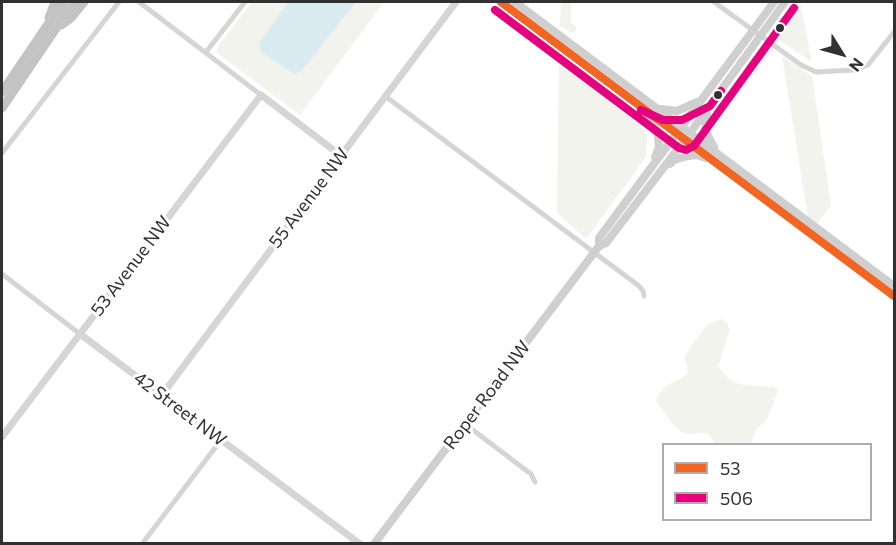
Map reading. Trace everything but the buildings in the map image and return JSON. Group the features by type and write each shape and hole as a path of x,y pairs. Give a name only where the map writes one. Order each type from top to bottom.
{"highway":[{"path":"51,28 51,8 55,2"},
{"path":"2,108 51,28 63,2"},
{"path":"2,92 74,2"},
{"path":"51,28 71,18 84,2"}],"main road":[{"path":"501,2 642,107 688,136 894,286"},
{"path":"515,2 655,106 679,130"},
{"name":"Roper Road NW","path":"374,543 596,249 599,238 774,2"},
{"name":"Roper Road NW","path":"596,249 606,243 662,170 785,2"},
{"path":"655,106 677,111 689,107 704,97"},
{"path":"642,107 654,124 658,136 659,147 652,165"},
{"path":"708,108 705,130 718,158 894,296"},
{"path":"662,170 674,160 688,156 718,158"}],"street":[{"path":"2,153 119,2"},
{"path":"139,2 340,155"},
{"path":"206,52 245,2"},
{"name":"55 Avenue NW","path":"162,395 456,2"},
{"path":"714,2 801,64 816,72 854,70 868,65 894,32"},
{"name":"53 Avenue NW","path":"2,437 261,95"},
{"path":"385,96 596,249 639,286 644,296"},
{"name":"42 Street NW","path":"2,274 360,543"},
{"path":"465,424 531,474 535,482"},
{"path":"142,543 221,440"}],"shaded area":[{"path":"252,2 384,2 300,115 216,52"},
{"path":"288,2 356,2 307,64 300,72 294,74 261,52 259,43"},
{"path":"561,2 571,2 571,23 577,27 573,33 560,26"},
{"path":"793,2 800,2 812,62 770,34"},
{"path":"782,56 812,76 831,205 817,224 808,218"},
{"path":"559,61 642,127 647,136 646,157 586,239 557,213"},
{"path":"722,319 728,324 730,330 719,366 724,374 732,381 743,385 774,387 778,391 767,419 756,430 751,443 715,443 708,433 681,432 656,401 657,396 667,385 688,373 685,357 707,325"}],"transit line":[{"name":"53","path":"501,2 894,296"},
{"name":"506","path":"495,10 679,148 686,150 694,146 794,8"},
{"name":"506","path":"641,110 663,120 682,120 710,106 721,91"}]}
